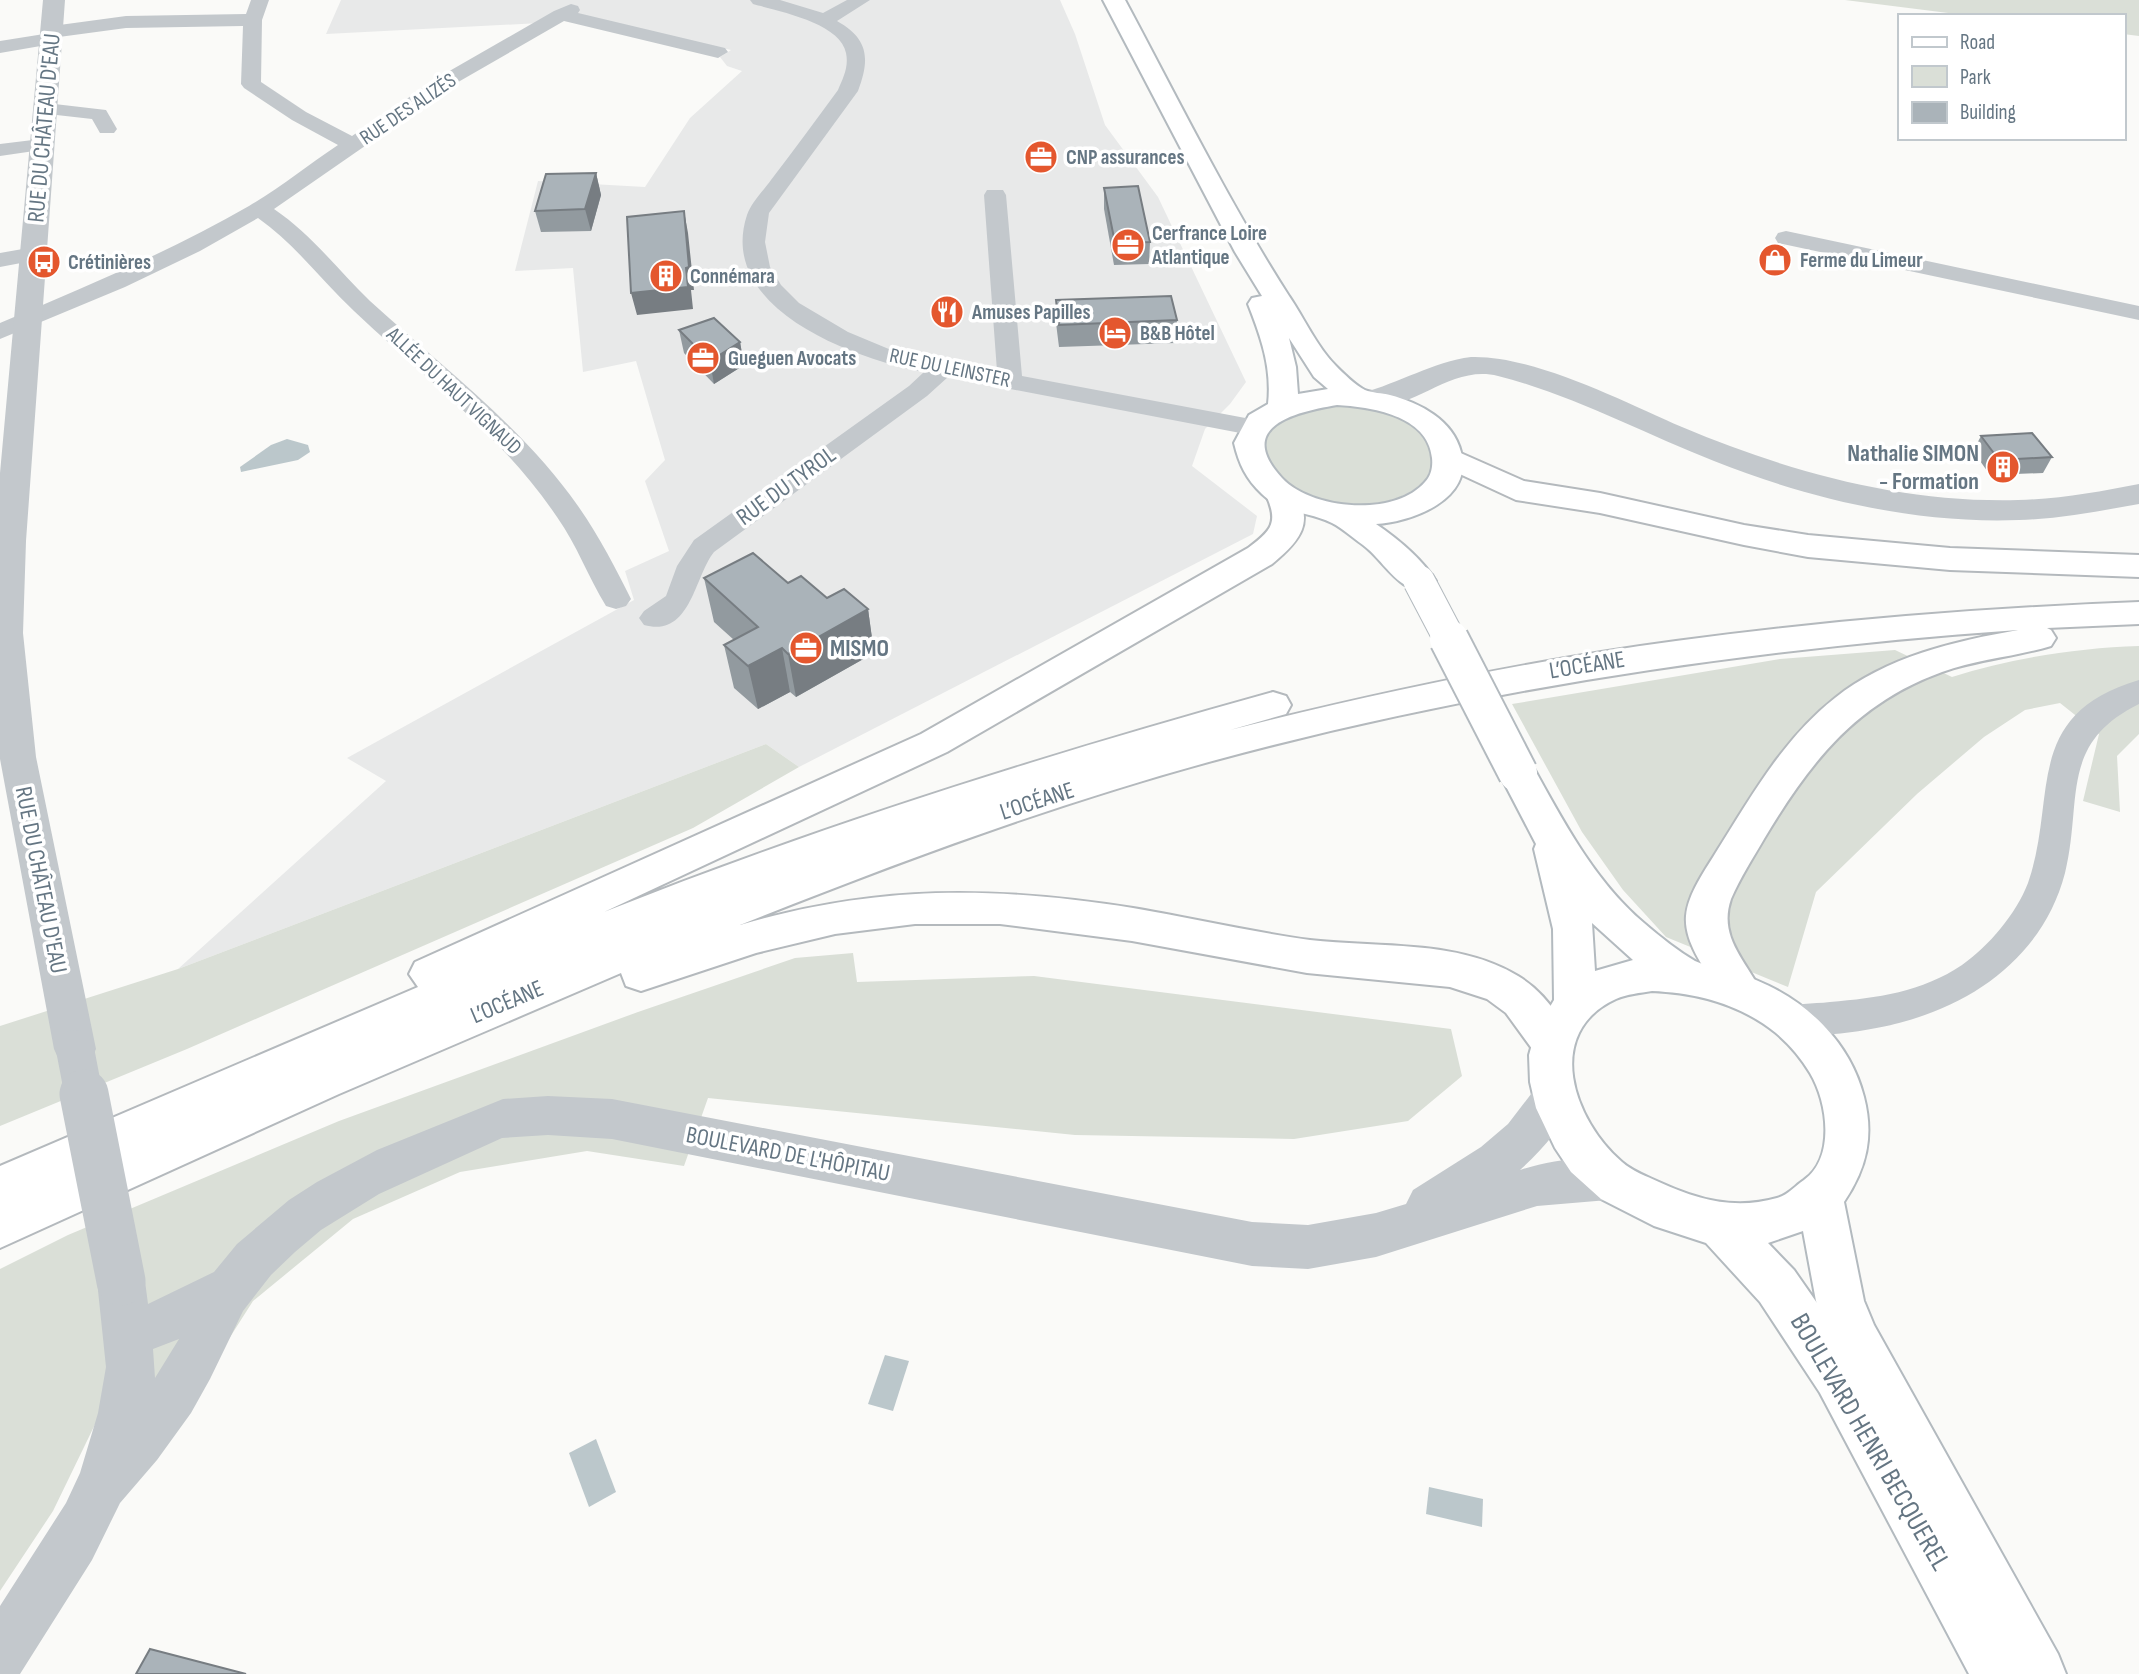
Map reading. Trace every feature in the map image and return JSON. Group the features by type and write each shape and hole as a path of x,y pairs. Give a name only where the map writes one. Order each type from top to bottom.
{"main road":[{"path":"1114,0 1248,251 1324,371 1363,398"},
{"path":"1248,251 1261,300 1281,354 1285,386 1282,407"},
{"path":"1321,396 1363,398 1398,407 1422,421 1437,434 1447,456 1448,468 1436,489 1411,506 1379,514 1342,515 1310,508 1282,495 1261,477 1254,467 1249,447 1256,428 1270,413 1321,396"},
{"path":"1447,456 1516,490 1600,503 1744,535 1808,546 1950,559 2139,566"},
{"path":"214,1092 238,1060 878,770 988,713 1261,556 1282,537 1290,523 1289,508 1282,495"},
{"path":"1411,506 1410,533 1419,580 1549,832 1604,910 1630,935 1684,975"},
{"path":"1342,515 1383,544 1419,580"},
{"name":"L’OCÉANE","path":"0,1188 214,1092 568,944 786,859 1003,782 1241,713 1385,678 1503,654 1635,632 1788,613 1924,601 2139,592"},
{"name":"L’OCÉANE","path":"0,1226 432,1034 716,917 929,837 1116,776 1309,723 1535,674 1714,646 1892,626 2139,613"},
{"path":"1740,991 1711,941 1706,916 1715,890 1762,809 1809,743 1838,714 1871,690 1898,676 1938,660 1980,648 2040,638 2139,631"},
{"path":"1549,832 1573,929 1575,1006"},
{"path":"432,1034 495,1029 686,958 757,936 851,915 953,907 1048,912 1140,925 1308,956 1451,970 1484,979 1520,1000 1553,1044"},
{"path":"1652,974 1684,975 1740,991 1791,1020 1818,1050 1832,1070 1847,1113 1849,1135 1846,1156 1838,1175 1807,1207 1785,1218 1759,1224 1720,1225 1679,1216 1608,1179 1575,1143 1560,1116 1549,1070 1559,1027 1575,1006 1596,989 1622,979 1652,974"},
{"name":"BOULEVARD HENRI BECQUEREL","path":"1820,1195 1840,1301 1857,1342 2038,1674"},
{"name":"BOULEVARD HENRI BECQUEREL","path":"1720,1225 1777,1286 1838,1376 1930,1542 1998,1674"}],"street":[{"name":"RUE DU CHÂTEAU D'EAU","path":"54,0 34,254 14,326 3,634 18,757 121,1282 129,1351"},
{"path":"260,0 253,20 251,84 353,145"},
{"name":"RUE DU LEINSTER","path":"759,0 841,29 853,42 858,58 856,77 758,213 753,229 753,254 759,272 773,290 814,324 890,358 941,370 1256,428"},
{"path":"823,21 861,0"},
{"name":"RUE DES ALIZÉS","path":"14,326 81,299 192,246 259,209 446,82 566,12 718,52"},
{"path":"0,47 126,22 253,20"},
{"path":"46,109 99,114 107,129"},
{"path":"0,150 41,145"},
{"path":"995,195 1010,381"},
{"name":"ALLÉE DU HAUT VIGNAUD","path":"259,209 281,223 360,304 474,405 526,456 569,513 606,575 616,599"},
{"path":"1786,238 2139,313"},
{"path":"0,260 34,254"},
{"path":"1363,398 1406,390 1441,372 1464,366 1489,365 1586,396 1741,462 1787,478 1871,498 1938,508 2020,512 2054,510 2139,494"},
{"name":"RUE DU TYROL","path":"654,618 675,606 697,553 704,546 918,391 941,370"},
{"path":"1422,421 1429,400 1461,378 1483,373 1525,375"},
{"path":"1791,1020 1854,1017 1913,1004 1945,993 1976,977 2006,949 2034,907 2049,868 2061,774 2071,748 2083,726 2097,711 2139,691"},
{"name":"BOULEVARD DE L'HÔPITAU","path":"1392,1230 1497,1161 1524,1138 1554,1099"},
{"name":"BOULEVARD DE L'HÔPITAU","path":"101,1485 154,1424 201,1345 230,1288 265,1250 311,1209 381,1171 508,1117 559,1115 612,1119 1252,1244 1308,1247 1392,1230 1536,1185 1608,1179"},
{"name":"BOULEVARD DE L'HÔPITAU","path":"0,1654 64,1558 101,1485 123,1413 129,1351 230,1288"},
{"path":"129,1351 166,1360 201,1345"}],"shaded area":[{"path":"341,0 1060,0 1075,34 1105,125 1158,197 1246,382 1230,404 1205,429 1192,466 1257,516 1253,534 799,767 766,744 178,969 386,781 347,758 634,600 625,571 669,551 645,481 665,460 636,361 583,372 573,268 515,271 538,181 645,187 690,118 742,71 727,66 720,57 731,50 557,12 540,23 326,34"},
{"path":"287,439 308,445 310,452 298,460 241,472 240,467 271,445"},
{"path":"885,1355 909,1361 893,1411 868,1404"},
{"path":"596,1439 616,1492 589,1507 569,1453"},
{"path":"1429,1487 1483,1499 1482,1527 1426,1514"}],"green space":[{"path":"1845,0 2139,0 2139,36 2125,34 2125,14 1956,14"},
{"path":"1323,404 1376,408 1409,423 1429,447 1432,461 1429,474 1418,486 1400,497 1366,504 1331,502 1303,492 1288,483 1267,461 1263,449 1266,435 1283,418"},
{"path":"2139,646 2139,734 2117,756 2120,812 2083,801 2099,734 2060,703 2025,710 1984,737 1917,794 1816,892 1788,987 1666,937 1623,890 1582,832 1512,704 1780,659 1895,650 1952,677 1997,664 2044,655"},
{"path":"766,744 799,767 693,828 187,1049 0,1126 0,1026 178,969"},
{"path":"853,953 857,982 1034,976 1451,1029 1462,1076 1408,1121 1294,1139 1075,1135 708,1098 684,1166 587,1151 460,1172 353,1219 253,1301 211,1367 101,1412 53,1511 0,1591 0,1269 68,1235 339,1121 795,958"}],"building":[{"path":"596,173 585,209 535,211 546,174"},
{"path":"1138,186 1150,242 1115,243 1104,188"},
{"name":"Connémara","path":"684,211 688,287 631,293 627,217"},
{"path":"1171,296 1177,320 1059,325 1056,300"},
{"path":"714,318 740,342 710,361 679,330"},
{"path":"2032,433 2052,457 1999,460 1981,436"},
{"path":"753,553 788,583 801,576 827,598 844,589 868,609 788,654 782,648 748,666 724,645 758,627 704,578"},
{"path":"150,1649 246,1674 136,1674"}],"place":[{"name":"CNP assurances","path":"1041,157"},
{"name":"Cerfrance Loire Atlantique","path":"1128,245"},
{"name":"Ferme du Limeur","path":"1775,260"},
{"name":"Crétinières","path":"44,262"},
{"name":"Connémara","path":"666,276"},
{"name":"Amuses Papilles","path":"947,312"},
{"name":"B&B Hôtel","path":"1115,333"},
{"name":"Gueguen Avocats","path":"703,358"},
{"name":"Nathalie SIMON - Formation","path":"2003,467"},
{"name":"MISMO","path":"806,648"}]}
